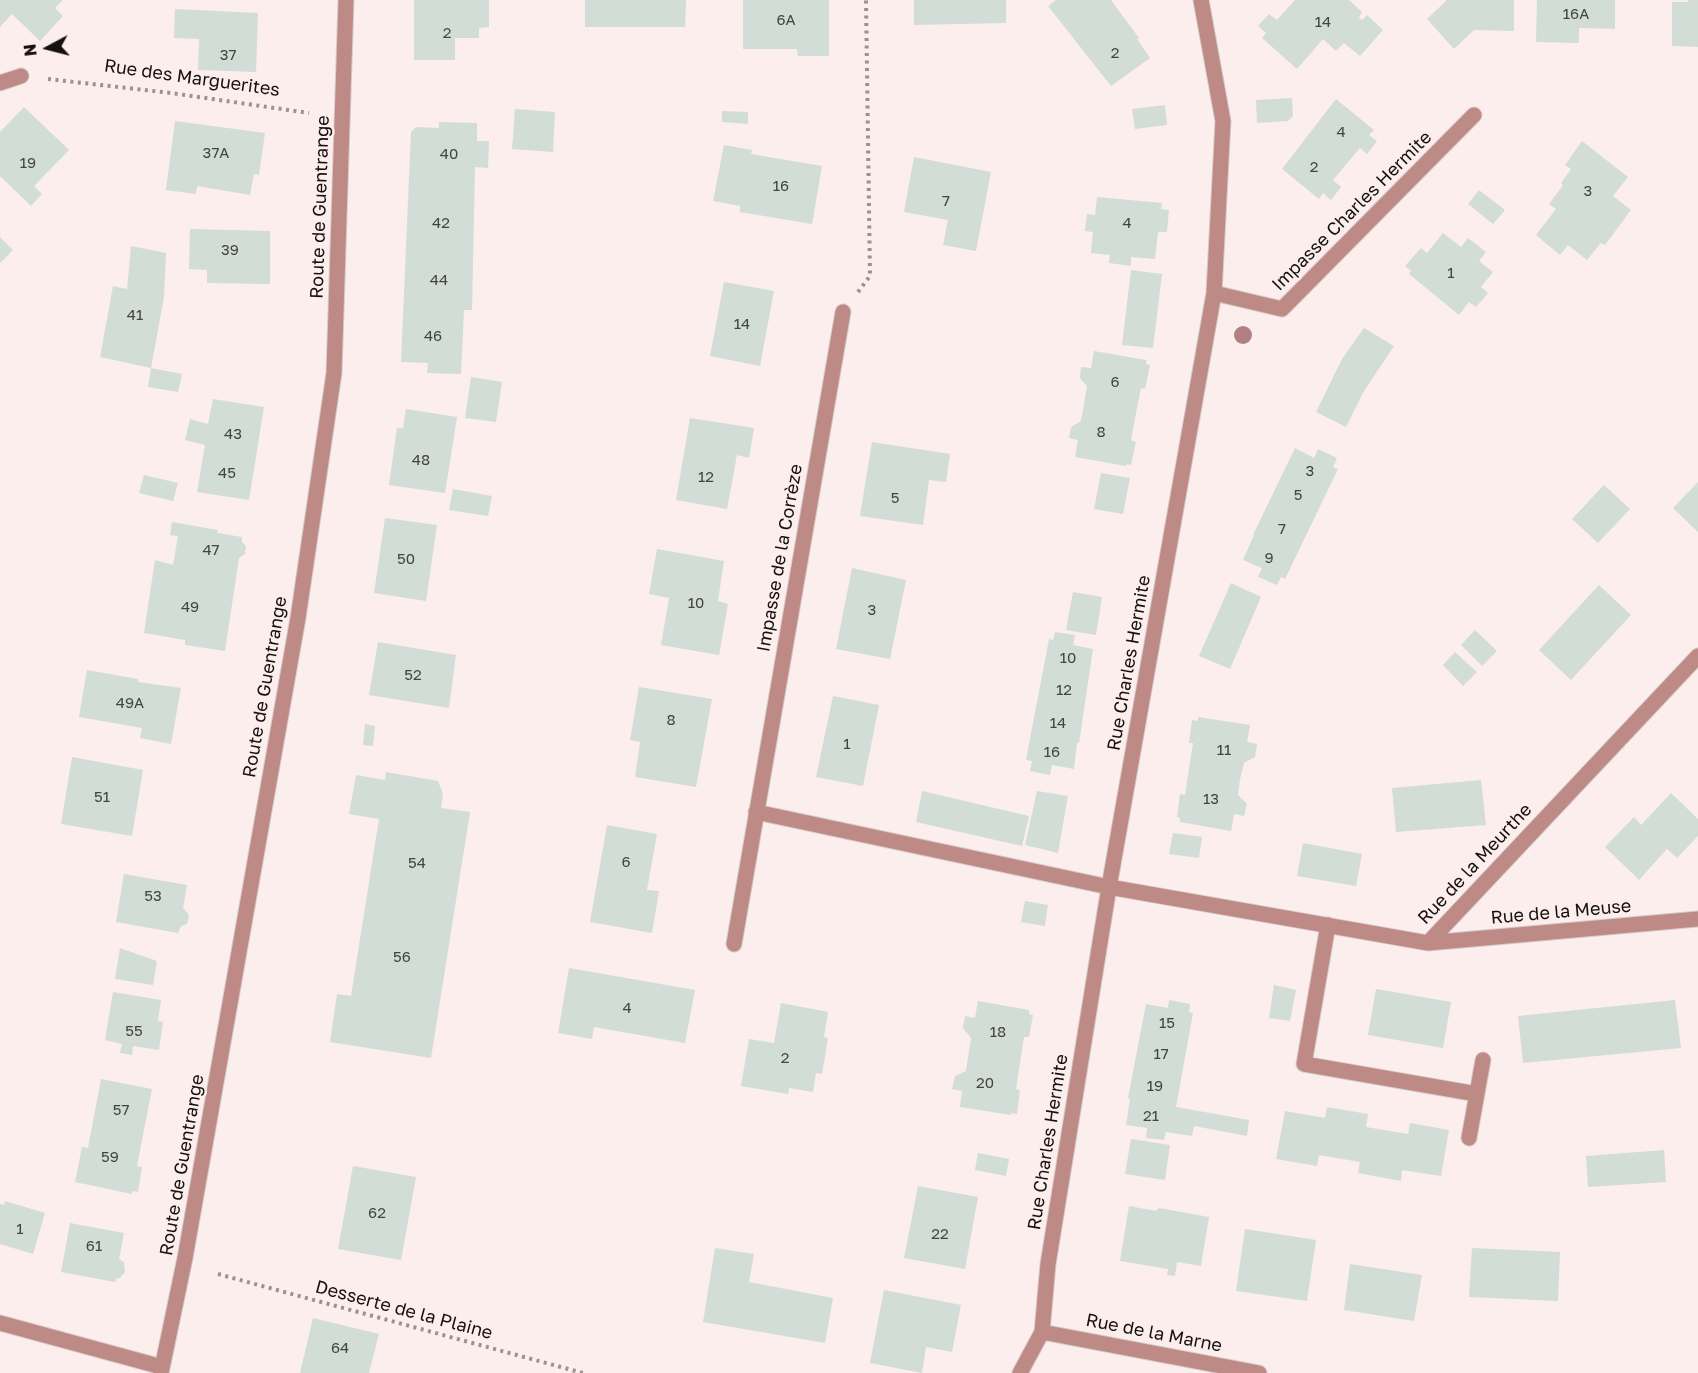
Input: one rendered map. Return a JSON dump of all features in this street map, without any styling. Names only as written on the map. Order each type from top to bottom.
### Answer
[{"type":"street","name":"Route de Guentrange","points":[[162,1370],[185,1258],[298,618],[334,373],[346,0]]},
{"type":"street","name":"Rue Charles Hermite","points":[[1042,1332],[1048,1264],[1109,886],[1214,293],[1222,121],[1201,0]]},
{"type":"street","points":[[0,83],[21,76]]},
{"type":"street","name":"Impasse Charles Hermite","points":[[1214,293],[1282,309],[1474,116]]},
{"type":"street","name":"Impasse de la Corrèze","points":[[734,944],[843,312]]},
{"type":"street","name":"Rue de la Meurthe","points":[[1109,886],[1428,943],[1698,656]]},
{"type":"street","points":[[756,812],[1109,886]]},
{"type":"street","name":"Rue de la Meuse","points":[[1428,943],[1698,919]]},
{"type":"street","points":[[1328,925],[1304,1064],[1477,1094]]},
{"type":"street","points":[[1469,1138],[1483,1060]]},
{"type":"street","points":[[0,1323],[162,1370]]},
{"type":"street","points":[[1020,1373],[1042,1332]]},
{"type":"street","name":"Rue de la Marne","points":[[1042,1332],[1259,1373]]},
{"type":"path","points":[[843,312],[870,276],[866,0]]},
{"type":"path","name":"Rue des Marguerites","points":[[21,76],[171,93],[309,113]]},
{"type":"path","name":"Desserte de la Plaine","points":[[218,1274],[583,1373]]},
{"type":"building","points":[[0,0],[63,0],[55,8],[63,16],[40,41],[12,14],[0,27]]},
{"type":"building","points":[[414,0],[489,0],[489,27],[479,28],[479,38],[455,38],[455,60],[414,60]]},
{"type":"building","points":[[585,0],[686,0],[685,27],[585,27]]},
{"type":"building","points":[[743,0],[829,0],[829,56],[798,56],[797,49],[743,49]]},
{"type":"building","points":[[914,0],[1006,0],[1006,23],[914,25]]},
{"type":"building","points":[[1056,0],[1111,0],[1139,38],[1137,39],[1150,58],[1111,86],[1048,6]]},
{"type":"building","points":[[1295,0],[1349,0],[1362,12],[1359,18],[1362,20],[1367,15],[1383,30],[1360,56],[1344,43],[1336,51],[1323,39],[1297,69],[1262,38],[1266,33],[1258,26],[1269,14],[1277,20]]},
{"type":"building","points":[[1447,0],[1514,0],[1514,31],[1474,30],[1454,49],[1427,19]]},
{"type":"building","points":[[1537,0],[1615,0],[1615,29],[1579,28],[1579,43],[1536,42]]},
{"type":"building","points":[[1688,0],[1698,0],[1698,47],[1672,46],[1672,2],[1688,2]]},
{"type":"building","points":[[175,9],[258,13],[256,72],[198,70],[199,39],[174,38]]},
{"type":"building","points":[[1292,98],[1293,116],[1288,121],[1257,123],[1256,100]]},
{"type":"building","points":[[1336,99],[1374,130],[1369,135],[1377,141],[1367,154],[1360,148],[1333,180],[1341,187],[1331,200],[1323,193],[1319,199],[1282,169]]},
{"type":"building","points":[[1165,105],[1167,125],[1135,129],[1132,109]]},
{"type":"building","points":[[24,107],[69,150],[34,186],[42,194],[31,206],[0,176],[0,132]]},
{"type":"building","points":[[515,109],[555,112],[553,152],[512,149]]},
{"type":"building","points":[[722,111],[748,112],[748,124],[722,122]]},
{"type":"building","points":[[175,121],[265,133],[259,175],[254,174],[250,195],[197,186],[196,194],[166,190]]},
{"type":"building","points":[[439,122],[477,123],[477,141],[489,141],[488,168],[475,167],[472,310],[464,310],[461,374],[427,373],[428,363],[401,362],[411,132],[416,127],[439,128]]},
{"type":"building","points":[[1582,141],[1628,177],[1613,196],[1631,210],[1605,245],[1601,243],[1587,260],[1568,245],[1560,255],[1536,235],[1556,209],[1549,204],[1571,169],[1565,165]]},
{"type":"building","points":[[724,145],[752,150],[751,154],[822,166],[812,224],[740,212],[740,206],[713,201]]},
{"type":"building","points":[[914,157],[991,172],[976,251],[943,245],[948,220],[904,212]]},
{"type":"building","points":[[1479,190],[1505,210],[1493,224],[1468,204]]},
{"type":"building","points":[[1097,197],[1162,203],[1161,209],[1169,210],[1167,232],[1158,232],[1155,259],[1131,257],[1131,266],[1109,263],[1110,255],[1091,253],[1093,232],[1085,231],[1087,214],[1095,215]]},
{"type":"building","points":[[190,229],[270,231],[270,284],[207,283],[207,270],[189,269]]},
{"type":"building","points":[[1443,233],[1461,247],[1468,238],[1486,252],[1479,261],[1493,272],[1481,287],[1488,293],[1476,307],[1469,302],[1459,315],[1409,274],[1411,271],[1405,266],[1421,248],[1427,253]]},
{"type":"building","points":[[0,237],[13,250],[0,263]]},
{"type":"building","points":[[131,246],[166,253],[164,297],[151,368],[100,357],[113,286],[127,289]]},
{"type":"building","points":[[1131,270],[1162,274],[1153,348],[1122,345]]},
{"type":"building","points":[[724,282],[774,291],[760,366],[710,356]]},
{"type":"building","points":[[1364,328],[1394,346],[1364,391],[1346,427],[1316,412],[1342,359]]},
{"type":"building","points":[[1094,351],[1146,360],[1146,364],[1150,365],[1145,389],[1141,388],[1136,413],[1131,440],[1136,442],[1131,465],[1075,457],[1078,440],[1069,438],[1071,427],[1081,421],[1087,386],[1080,378],[1081,367],[1091,368]]},
{"type":"building","points":[[151,368],[182,374],[178,392],[148,387]]},
{"type":"building","points":[[471,377],[502,382],[496,422],[465,418]]},
{"type":"building","points":[[213,399],[264,407],[249,500],[197,492],[205,445],[185,440],[190,419],[208,424]]},
{"type":"building","points":[[406,409],[457,417],[445,493],[389,485],[397,428],[403,428]]},
{"type":"building","points":[[690,418],[754,428],[749,458],[737,455],[727,509],[676,500]]},
{"type":"building","points":[[872,442],[950,454],[946,482],[929,480],[923,525],[860,516]]},
{"type":"building","points":[[1295,448],[1314,458],[1318,449],[1337,458],[1333,467],[1338,469],[1285,579],[1281,577],[1277,585],[1258,577],[1262,568],[1243,560]]},
{"type":"building","points":[[1101,473],[1130,478],[1123,514],[1094,509]]},
{"type":"building","points":[[144,475],[178,483],[173,501],[139,493]]},
{"type":"building","points":[[1698,482],[1698,532],[1673,508]]},
{"type":"building","points":[[1604,485],[1630,509],[1598,543],[1572,519]]},
{"type":"building","points":[[453,489],[492,496],[488,516],[449,510]]},
{"type":"building","points":[[385,518],[437,525],[426,601],[374,593]]},
{"type":"building","points":[[172,522],[218,530],[217,533],[242,537],[242,542],[246,546],[245,554],[239,558],[225,651],[185,645],[185,640],[144,633],[155,560],[173,565],[178,536],[170,535]]},
{"type":"building","points":[[657,549],[724,561],[718,601],[728,604],[719,655],[661,645],[669,598],[649,594]]},
{"type":"building","points":[[852,568],[906,580],[890,659],[836,649]]},
{"type":"building","points":[[1231,583],[1261,597],[1230,669],[1199,656]]},
{"type":"building","points":[[1599,585],[1631,615],[1571,680],[1539,650]]},
{"type":"building","points":[[1073,592],[1102,597],[1096,635],[1066,630]]},
{"type":"building","points":[[1475,630],[1497,651],[1482,666],[1461,645]]},
{"type":"building","points":[[1055,632],[1075,635],[1073,645],[1093,649],[1074,769],[1052,765],[1050,775],[1030,771],[1032,761],[1026,760],[1049,639],[1053,640]]},
{"type":"building","points":[[378,642],[456,655],[449,708],[369,695]]},
{"type":"building","points":[[1455,652],[1477,672],[1463,686],[1443,665]]},
{"type":"building","points":[[87,670],[138,679],[138,682],[181,688],[171,744],[140,738],[142,728],[79,717]]},
{"type":"building","points":[[639,687],[712,699],[696,787],[635,777],[640,742],[630,740]]},
{"type":"building","points":[[833,696],[879,705],[863,786],[816,777]]},
{"type":"building","points":[[1198,717],[1250,725],[1247,742],[1257,744],[1255,757],[1244,763],[1240,779],[1238,795],[1247,804],[1244,816],[1234,814],[1231,831],[1180,822],[1180,818],[1177,817],[1180,794],[1185,795],[1193,743],[1189,743],[1192,720],[1198,721]]},
{"type":"building","points":[[365,724],[375,726],[373,746],[363,745]]},
{"type":"building","points":[[72,757],[143,770],[132,836],[61,824]]},
{"type":"building","points":[[386,772],[438,781],[443,794],[441,808],[470,812],[431,1058],[330,1042],[337,994],[351,996],[379,819],[349,814],[356,775],[385,780]]},
{"type":"building","points":[[1481,780],[1486,825],[1396,832],[1392,788]]},
{"type":"building","points":[[922,791],[1029,816],[1022,846],[916,822]]},
{"type":"building","points":[[1037,791],[1068,796],[1058,853],[1025,845]]},
{"type":"building","points":[[1671,793],[1698,819],[1698,836],[1677,858],[1667,849],[1639,880],[1605,847],[1634,817],[1641,825]]},
{"type":"building","points":[[607,825],[657,834],[647,890],[659,891],[652,933],[590,922]]},
{"type":"building","points":[[1173,833],[1202,837],[1199,858],[1169,854]]},
{"type":"building","points":[[1303,843],[1362,854],[1356,886],[1297,876]]},
{"type":"building","points":[[124,874],[187,885],[183,908],[189,915],[187,924],[181,926],[178,933],[116,922]]},
{"type":"building","points":[[1025,901],[1048,905],[1045,926],[1021,922]]},
{"type":"building","points":[[120,948],[157,961],[153,985],[115,979]]},
{"type":"building","points":[[569,968],[695,990],[685,1043],[594,1027],[592,1039],[558,1033]]},
{"type":"building","points":[[1274,985],[1296,990],[1290,1021],[1269,1018]]},
{"type":"building","points":[[1376,989],[1451,1002],[1443,1048],[1368,1035]]},
{"type":"building","points":[[113,992],[161,1000],[158,1021],[163,1022],[159,1050],[133,1046],[132,1055],[120,1053],[122,1044],[105,1040]]},
{"type":"building","points":[[1169,1000],[1190,1004],[1189,1012],[1193,1013],[1176,1107],[1249,1120],[1247,1136],[1194,1126],[1192,1136],[1166,1132],[1164,1140],[1146,1138],[1147,1128],[1126,1125],[1130,1099],[1128,1098],[1146,1004],[1168,1008]]},
{"type":"building","points":[[1675,1000],[1681,1048],[1523,1063],[1518,1016]]},
{"type":"building","points":[[978,1001],[1029,1010],[1029,1014],[1033,1015],[1029,1037],[1024,1037],[1016,1089],[1020,1090],[1017,1114],[960,1107],[962,1091],[952,1089],[955,1076],[966,1071],[971,1038],[963,1028],[965,1016],[975,1018]]},
{"type":"building","points":[[781,1003],[828,1012],[824,1037],[828,1038],[822,1074],[816,1073],[813,1092],[789,1088],[788,1094],[741,1086],[749,1039],[774,1043]]},
{"type":"building","points":[[101,1079],[152,1089],[137,1166],[142,1167],[138,1192],[132,1191],[132,1194],[75,1182],[82,1147],[88,1148]]},
{"type":"building","points":[[1327,1107],[1368,1114],[1366,1127],[1408,1134],[1410,1123],[1449,1130],[1441,1176],[1402,1170],[1401,1181],[1358,1173],[1360,1162],[1319,1155],[1317,1166],[1276,1159],[1285,1111],[1325,1118]]},
{"type":"building","points":[[1131,1139],[1170,1145],[1165,1180],[1125,1174]]},
{"type":"building","points":[[1664,1150],[1666,1182],[1588,1187],[1586,1156]]},
{"type":"building","points":[[978,1153],[1009,1159],[1006,1176],[975,1170]]},
{"type":"building","points":[[353,1166],[416,1177],[401,1260],[338,1249]]},
{"type":"building","points":[[918,1186],[978,1197],[965,1269],[904,1258]]},
{"type":"building","points":[[5,1201],[45,1213],[33,1254],[0,1244],[0,1204],[4,1205]]},
{"type":"building","points":[[1129,1206],[1156,1211],[1159,1208],[1209,1217],[1201,1266],[1177,1262],[1175,1276],[1167,1275],[1168,1269],[1120,1261]]},
{"type":"building","points":[[70,1223],[124,1233],[119,1259],[124,1262],[125,1272],[120,1278],[115,1282],[61,1272]]},
{"type":"building","points":[[1245,1229],[1316,1240],[1307,1301],[1236,1291]]},
{"type":"building","points":[[715,1248],[754,1254],[749,1282],[833,1298],[825,1343],[703,1322]]},
{"type":"building","points":[[1472,1248],[1560,1252],[1558,1301],[1469,1297]]},
{"type":"building","points":[[1350,1264],[1422,1275],[1414,1321],[1344,1310]]},
{"type":"building","points":[[884,1290],[961,1305],[952,1352],[926,1347],[922,1373],[870,1363]]},
{"type":"building","points":[[313,1318],[379,1334],[369,1373],[300,1373]]}]
